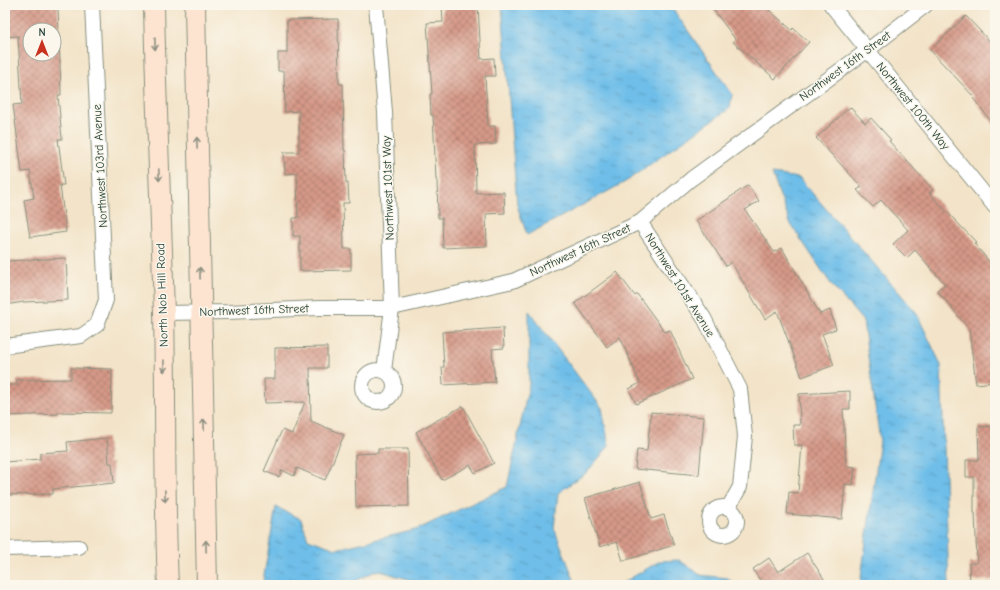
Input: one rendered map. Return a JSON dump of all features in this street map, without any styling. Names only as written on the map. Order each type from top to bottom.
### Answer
[{"type":"main road","name":"North Nob Hill Road","points":[[154,5],[164,313],[166,537],[168,585]]},
{"type":"main road","points":[[194,5],[207,585]]},
{"type":"street","name":"Northwest 103rd Avenue","points":[[5,346],[81,336],[97,326],[106,300],[92,5]]},
{"type":"street","name":"Northwest 101st Way","points":[[376,5],[385,112],[392,308],[384,371]]},
{"type":"street","name":"Northwest 100th Way","points":[[831,5],[995,207]]},
{"type":"street","name":"Northwest 16th Street","points":[[164,313],[319,308],[392,308],[513,281],[640,222],[691,179],[868,50],[926,5]]},
{"type":"street","name":"Northwest 101st Avenue","points":[[640,222],[704,318],[740,389],[745,436],[740,487],[728,508]]},
{"type":"street","points":[[5,548],[79,547]]},
{"type":"water","points":[[502,5],[670,5],[732,94],[730,108],[625,182],[527,235],[517,205]]},
{"type":"water","points":[[772,174],[799,178],[916,312],[941,365],[949,585],[860,585],[880,441],[863,321],[831,284],[790,223]]},
{"type":"water","points":[[529,311],[602,408],[609,446],[587,472],[558,493],[554,528],[576,585],[428,585],[377,570],[348,585],[267,585],[263,581],[276,507],[301,519],[308,539],[336,549],[416,530],[507,487],[529,385]]},
{"type":"water","points":[[679,560],[700,575],[727,578],[736,585],[619,585],[660,561]]},
{"type":"building","points":[[5,5],[58,5],[59,22],[22,22],[22,62],[60,62],[61,95],[58,95],[62,139],[58,139],[64,185],[60,185],[66,232],[30,237],[24,200],[34,198],[30,171],[22,172],[13,105],[22,104],[18,36],[5,37]]},
{"type":"building","points":[[442,5],[478,5],[481,59],[494,58],[495,76],[485,76],[488,126],[495,126],[496,144],[475,145],[476,193],[504,192],[505,213],[486,214],[487,246],[443,248],[442,218],[438,218],[427,23],[443,22]]},
{"type":"building","points":[[710,5],[763,5],[792,30],[793,28],[809,42],[775,79],[733,42],[735,39]]},
{"type":"building","points":[[966,16],[995,47],[995,126],[973,98],[974,97],[930,50]]},
{"type":"building","points":[[338,19],[339,84],[343,84],[344,150],[349,203],[343,203],[344,249],[351,249],[351,270],[300,271],[300,236],[293,236],[293,218],[298,218],[297,173],[285,174],[284,152],[299,152],[299,111],[285,112],[284,71],[278,71],[278,53],[287,53],[287,20]]},
{"type":"building","points":[[850,107],[865,123],[871,118],[891,140],[889,141],[933,190],[929,193],[976,242],[974,243],[995,269],[995,382],[976,384],[969,329],[937,290],[945,284],[915,250],[907,258],[893,244],[908,230],[881,200],[873,207],[857,190],[862,187],[816,138]]},
{"type":"building","points":[[748,185],[759,201],[745,210],[774,252],[782,248],[820,314],[830,310],[836,329],[822,334],[834,365],[802,377],[777,311],[765,319],[731,262],[726,266],[696,221]]},
{"type":"building","points":[[66,258],[68,300],[24,302],[5,305],[5,261]]},
{"type":"building","points":[[617,272],[635,296],[637,294],[665,332],[670,330],[692,379],[636,404],[629,389],[640,383],[620,337],[607,347],[575,303]]},
{"type":"building","points":[[503,328],[504,348],[492,349],[495,382],[443,385],[442,367],[444,367],[442,332]]},
{"type":"building","points":[[327,347],[327,368],[310,368],[311,421],[344,435],[325,480],[297,468],[294,476],[282,470],[279,477],[264,471],[282,430],[292,434],[305,402],[265,403],[264,379],[275,379],[275,348]]},
{"type":"building","points":[[71,368],[112,369],[111,413],[58,412],[58,414],[5,416],[5,385],[17,385],[17,380],[71,379]]},
{"type":"building","points":[[850,391],[850,409],[843,409],[846,466],[855,467],[853,485],[845,484],[842,519],[787,514],[789,492],[798,493],[802,445],[794,445],[793,425],[800,425],[799,394]]},
{"type":"building","points":[[463,406],[494,463],[475,473],[470,465],[442,480],[416,432]]},
{"type":"building","points":[[651,412],[704,417],[699,475],[635,469],[637,450],[647,451]]},
{"type":"building","points":[[995,426],[995,580],[970,581],[969,563],[977,563],[974,513],[974,477],[966,477],[966,460],[979,460],[978,427]]},
{"type":"building","points":[[107,438],[109,463],[112,463],[114,483],[53,489],[53,494],[5,495],[5,462],[40,459],[40,453],[68,451],[67,442]]},
{"type":"building","points":[[378,449],[408,449],[409,506],[356,507],[355,454],[378,453]]},
{"type":"building","points":[[640,482],[651,519],[664,515],[674,545],[623,561],[617,542],[600,547],[585,498]]},
{"type":"building","points":[[807,553],[828,585],[757,585],[761,582],[753,569],[769,558],[778,572]]}]
